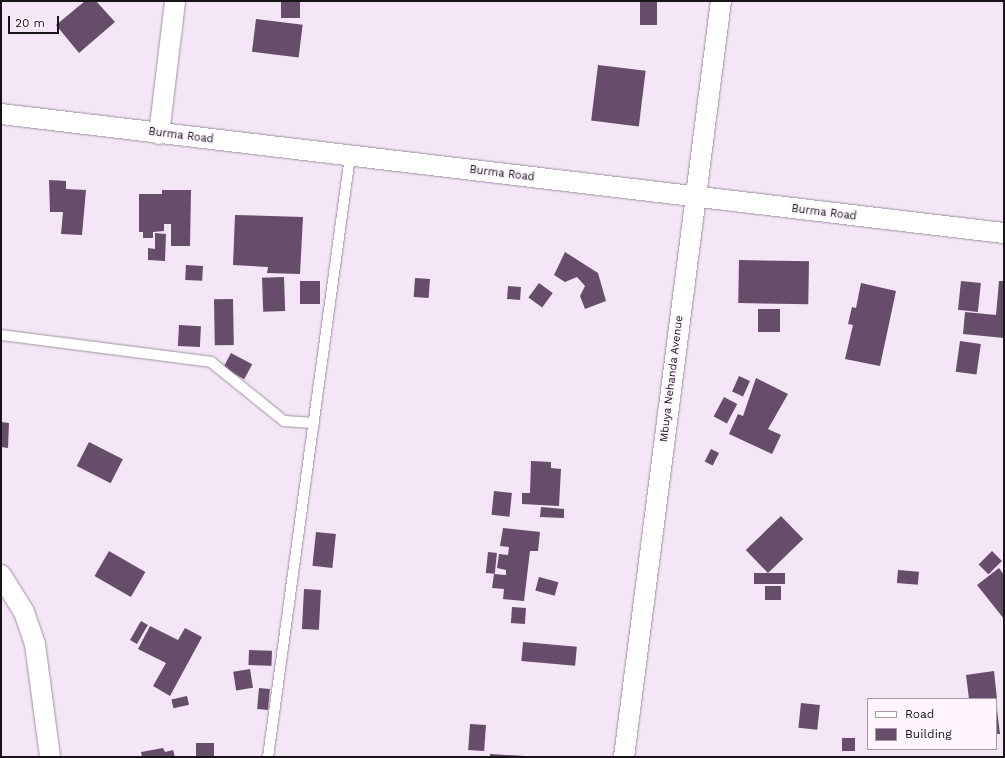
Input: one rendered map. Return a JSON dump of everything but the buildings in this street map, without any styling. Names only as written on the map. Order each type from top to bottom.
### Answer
[{"type":"street","points":[[159,134],[175,1]]},
{"type":"street","name":"Mbuya Nehanda Avenue","points":[[624,757],[721,1]]},
{"type":"street","name":"Burma Road","points":[[1,114],[695,198],[1004,233]]},
{"type":"street","points":[[1,575],[24,612],[35,644],[50,757]]},
{"type":"lane","points":[[268,757],[350,156]]},
{"type":"lane","points":[[1,335],[211,362],[284,421],[314,423]]}]
